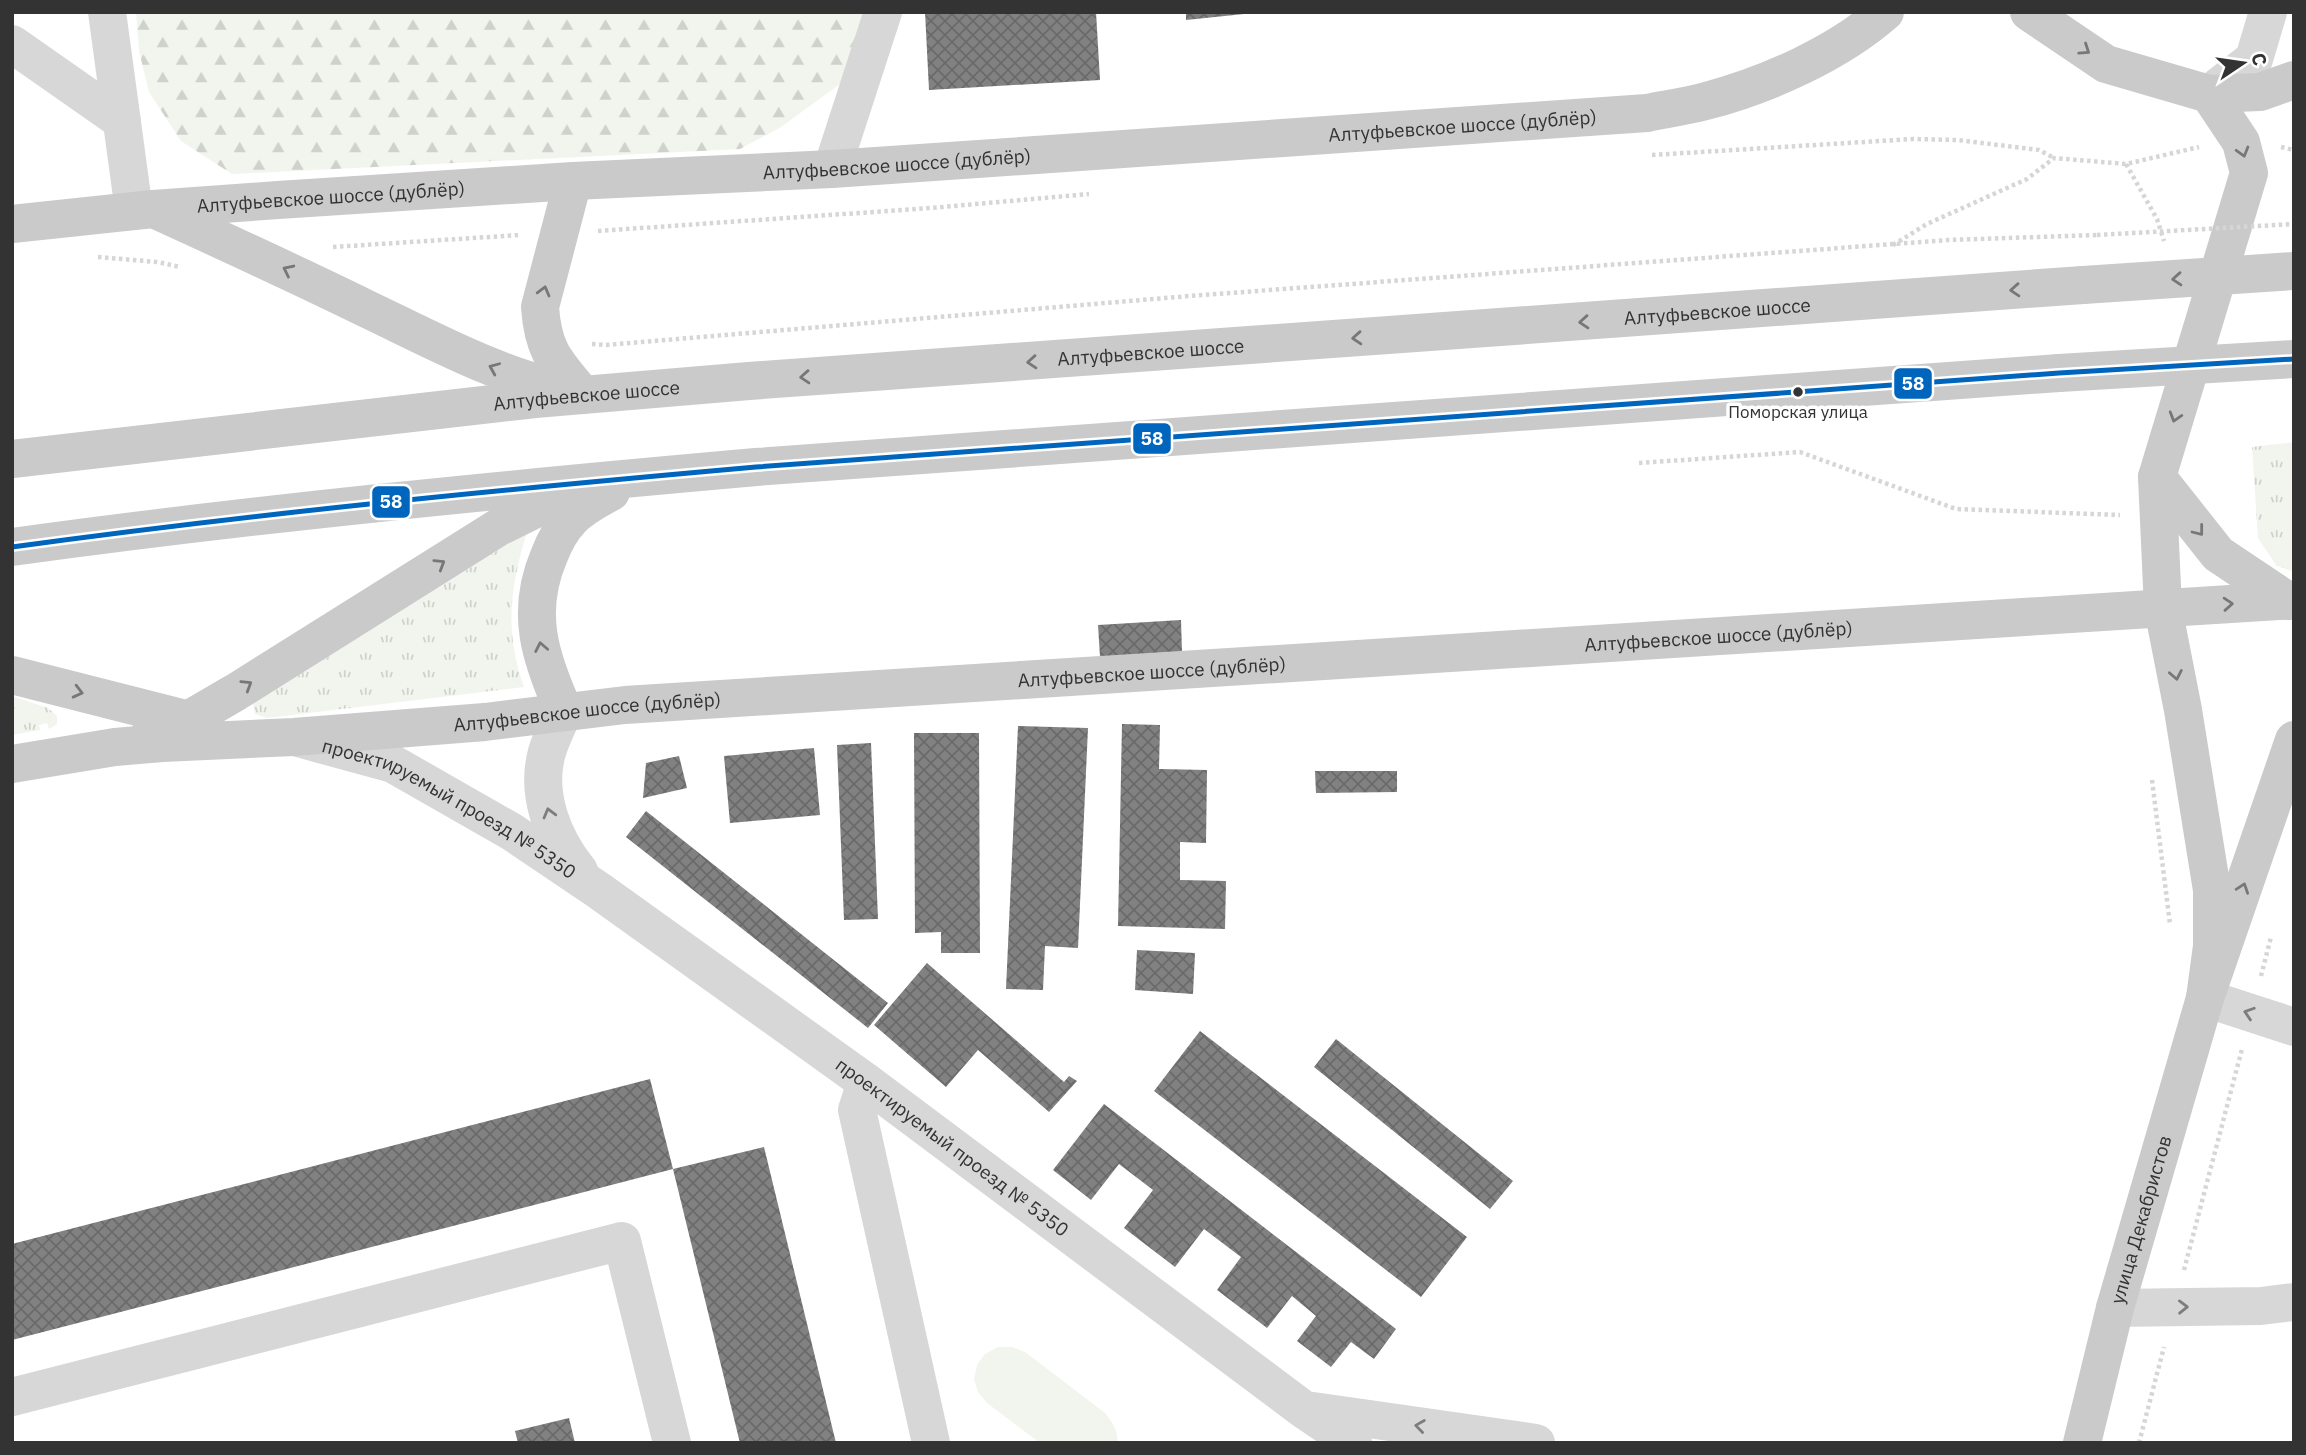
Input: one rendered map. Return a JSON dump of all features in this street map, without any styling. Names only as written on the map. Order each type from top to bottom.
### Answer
[{"type":"main road","name":"Алтуфьевское шоссе (дублёр)","points":[[12,224],[144,210],[573,181],[832,169],[1647,113],[1706,101],[1763,82],[1825,53],[1865,30],[1885,12]]},
{"type":"main road","points":[[2029,12],[2106,64],[2208,94],[2260,92],[2294,80]]},
{"type":"main road","name":"улица Декабристов","points":[[2205,999],[2212,946],[2212,890],[2183,710],[2163,608],[2157,477],[2249,173],[2241,142],[2208,94]]},
{"type":"main road","points":[[573,181],[540,307],[546,342],[553,360],[583,395]]},
{"type":"main road","points":[[144,210],[281,267],[514,377],[583,395]]},
{"type":"main road","name":"Алтуфьевское шоссе","points":[[12,459],[349,419],[749,381],[2294,271]]},
{"type":"main road","points":[[12,547],[359,505],[651,476],[2059,373],[2294,359]]},
{"type":"main road","points":[[564,711],[543,660],[536,619],[537,592],[545,565],[555,541],[571,519],[588,505],[612,492],[651,476]]},
{"type":"main road","points":[[2157,477],[2218,554],[2291,600]]},
{"type":"main road","points":[[115,747],[188,720],[499,527],[556,499],[606,480]]},
{"type":"main road","name":"Алтуфьевское шоссе (дублёр)","points":[[12,764],[115,747],[485,722],[625,705],[2291,600]]},
{"type":"main road","points":[[12,675],[188,720],[294,737]]},
{"type":"main road","name":"улица Декабристов","points":[[2082,1443],[2115,1308],[2205,999],[2294,740]]},
{"type":"street","points":[[107,12],[122,121],[144,210]]},
{"type":"street","points":[[832,169],[883,12]]},
{"type":"street","points":[[2208,94],[2254,60],[2268,12]]},
{"type":"street","points":[[12,44],[122,121]]},
{"type":"street","name":"проектируемый проезд № 5350","points":[[564,711],[547,753],[544,791],[548,811],[562,849],[598,890]]},
{"type":"street","name":"проектируемый проезд № 5350","points":[[294,737],[393,764],[512,832],[598,890],[866,1082],[1303,1409],[1353,1443]]},
{"type":"street","points":[[2205,999],[2294,1027]]},
{"type":"street","points":[[866,1082],[857,1110],[931,1443]]},
{"type":"street","points":[[12,1397],[622,1241],[672,1443]]},
{"type":"street","points":[[2115,1308],[2261,1306],[2294,1302]]},
{"type":"street","name":"проектируемый проезд № 5350","points":[[1303,1409],[1536,1443]]},
{"type":"path","points":[[1640,155],[1913,139],[1958,140],[2039,150],[2054,159],[2126,164],[2209,144]]},
{"type":"path","points":[[1892,245],[1927,224],[2027,179],[2054,159]]},
{"type":"path","points":[[2126,164],[2157,219],[2164,243]]},
{"type":"path","points":[[589,231],[931,208],[1095,193]]},
{"type":"path","points":[[584,340],[591,344],[606,345],[1175,298],[1948,240],[2294,224]]},
{"type":"path","points":[[323,248],[524,234]]},
{"type":"path","points":[[93,256],[157,262],[184,268]]},
{"type":"path","points":[[1639,463],[1800,452],[1956,509],[2121,515]]},
{"type":"path","points":[[2139,1443],[2274,924]]},
{"type":"green space","points":[[136,12],[899,12],[851,76],[781,127],[740,149],[232,174],[181,141],[149,92],[139,51]]},
{"type":"green space","points":[[2294,442],[2294,572],[2276,565],[2258,538],[2252,447]]},
{"type":"green space","points":[[527,532],[513,591],[512,609],[514,647],[524,687],[267,718],[255,714],[253,704]]},
{"type":"green space","points":[[12,696],[48,708],[57,716],[57,724],[49,729],[47,723],[39,725],[40,730],[12,735]]},
{"type":"green space","points":[[998,1347],[1012,1347],[1025,1352],[1105,1413],[1116,1431],[1117,1443],[1040,1443],[987,1403],[978,1392],[974,1379],[977,1365],[985,1354]]},
{"type":"building","points":[[925,12],[1096,12],[1100,80],[929,90]]},
{"type":"building","points":[[1186,12],[1244,12],[1244,14],[1186,20]]},
{"type":"building","points":[[1181,620],[1182,652],[1100,657],[1098,625]]},
{"type":"building","points":[[1122,724],[1160,725],[1159,769],[1207,770],[1206,843],[1180,842],[1180,880],[1226,881],[1225,929],[1118,926]]},
{"type":"building","points":[[1018,726],[1088,728],[1078,948],[1045,946],[1043,990],[1006,989]]},
{"type":"building","points":[[914,733],[979,733],[980,953],[941,953],[941,932],[915,933]]},
{"type":"building","points":[[871,743],[878,919],[844,920],[837,745]]},
{"type":"building","points":[[814,748],[820,815],[730,823],[724,756]]},
{"type":"building","points":[[679,756],[687,788],[643,798],[646,763]]},
{"type":"building","points":[[1315,771],[1397,771],[1397,792],[1316,793]]},
{"type":"building","points":[[646,811],[888,1003],[868,1028],[626,837]]},
{"type":"building","points":[[1137,950],[1195,953],[1193,994],[1135,990]]},
{"type":"building","points":[[927,963],[1064,1082],[1069,1076],[1077,1081],[1049,1112],[978,1050],[946,1087],[874,1025]]},
{"type":"building","points":[[1200,1031],[1467,1237],[1421,1297],[1154,1091]]},
{"type":"building","points":[[1336,1039],[1513,1181],[1490,1209],[1314,1067]]},
{"type":"building","points":[[650,1079],[673,1169],[12,1340],[12,1244]]},
{"type":"building","points":[[1104,1104],[1396,1329],[1374,1359],[1351,1342],[1331,1367],[1297,1341],[1316,1316],[1292,1296],[1267,1328],[1217,1290],[1241,1257],[1204,1229],[1175,1267],[1124,1228],[1153,1190],[1119,1164],[1091,1200],[1053,1170]]},
{"type":"building","points":[[764,1147],[836,1443],[740,1443],[673,1169]]},
{"type":"building","points":[[569,1418],[575,1443],[518,1443],[515,1431]]},
{"type":"transit line","name":"58","points":[[12,547],[384,502],[756,467],[2059,373],[2294,359]]},
{"type":"place","name":"Поморская улица","points":[[1798,392]]}]
